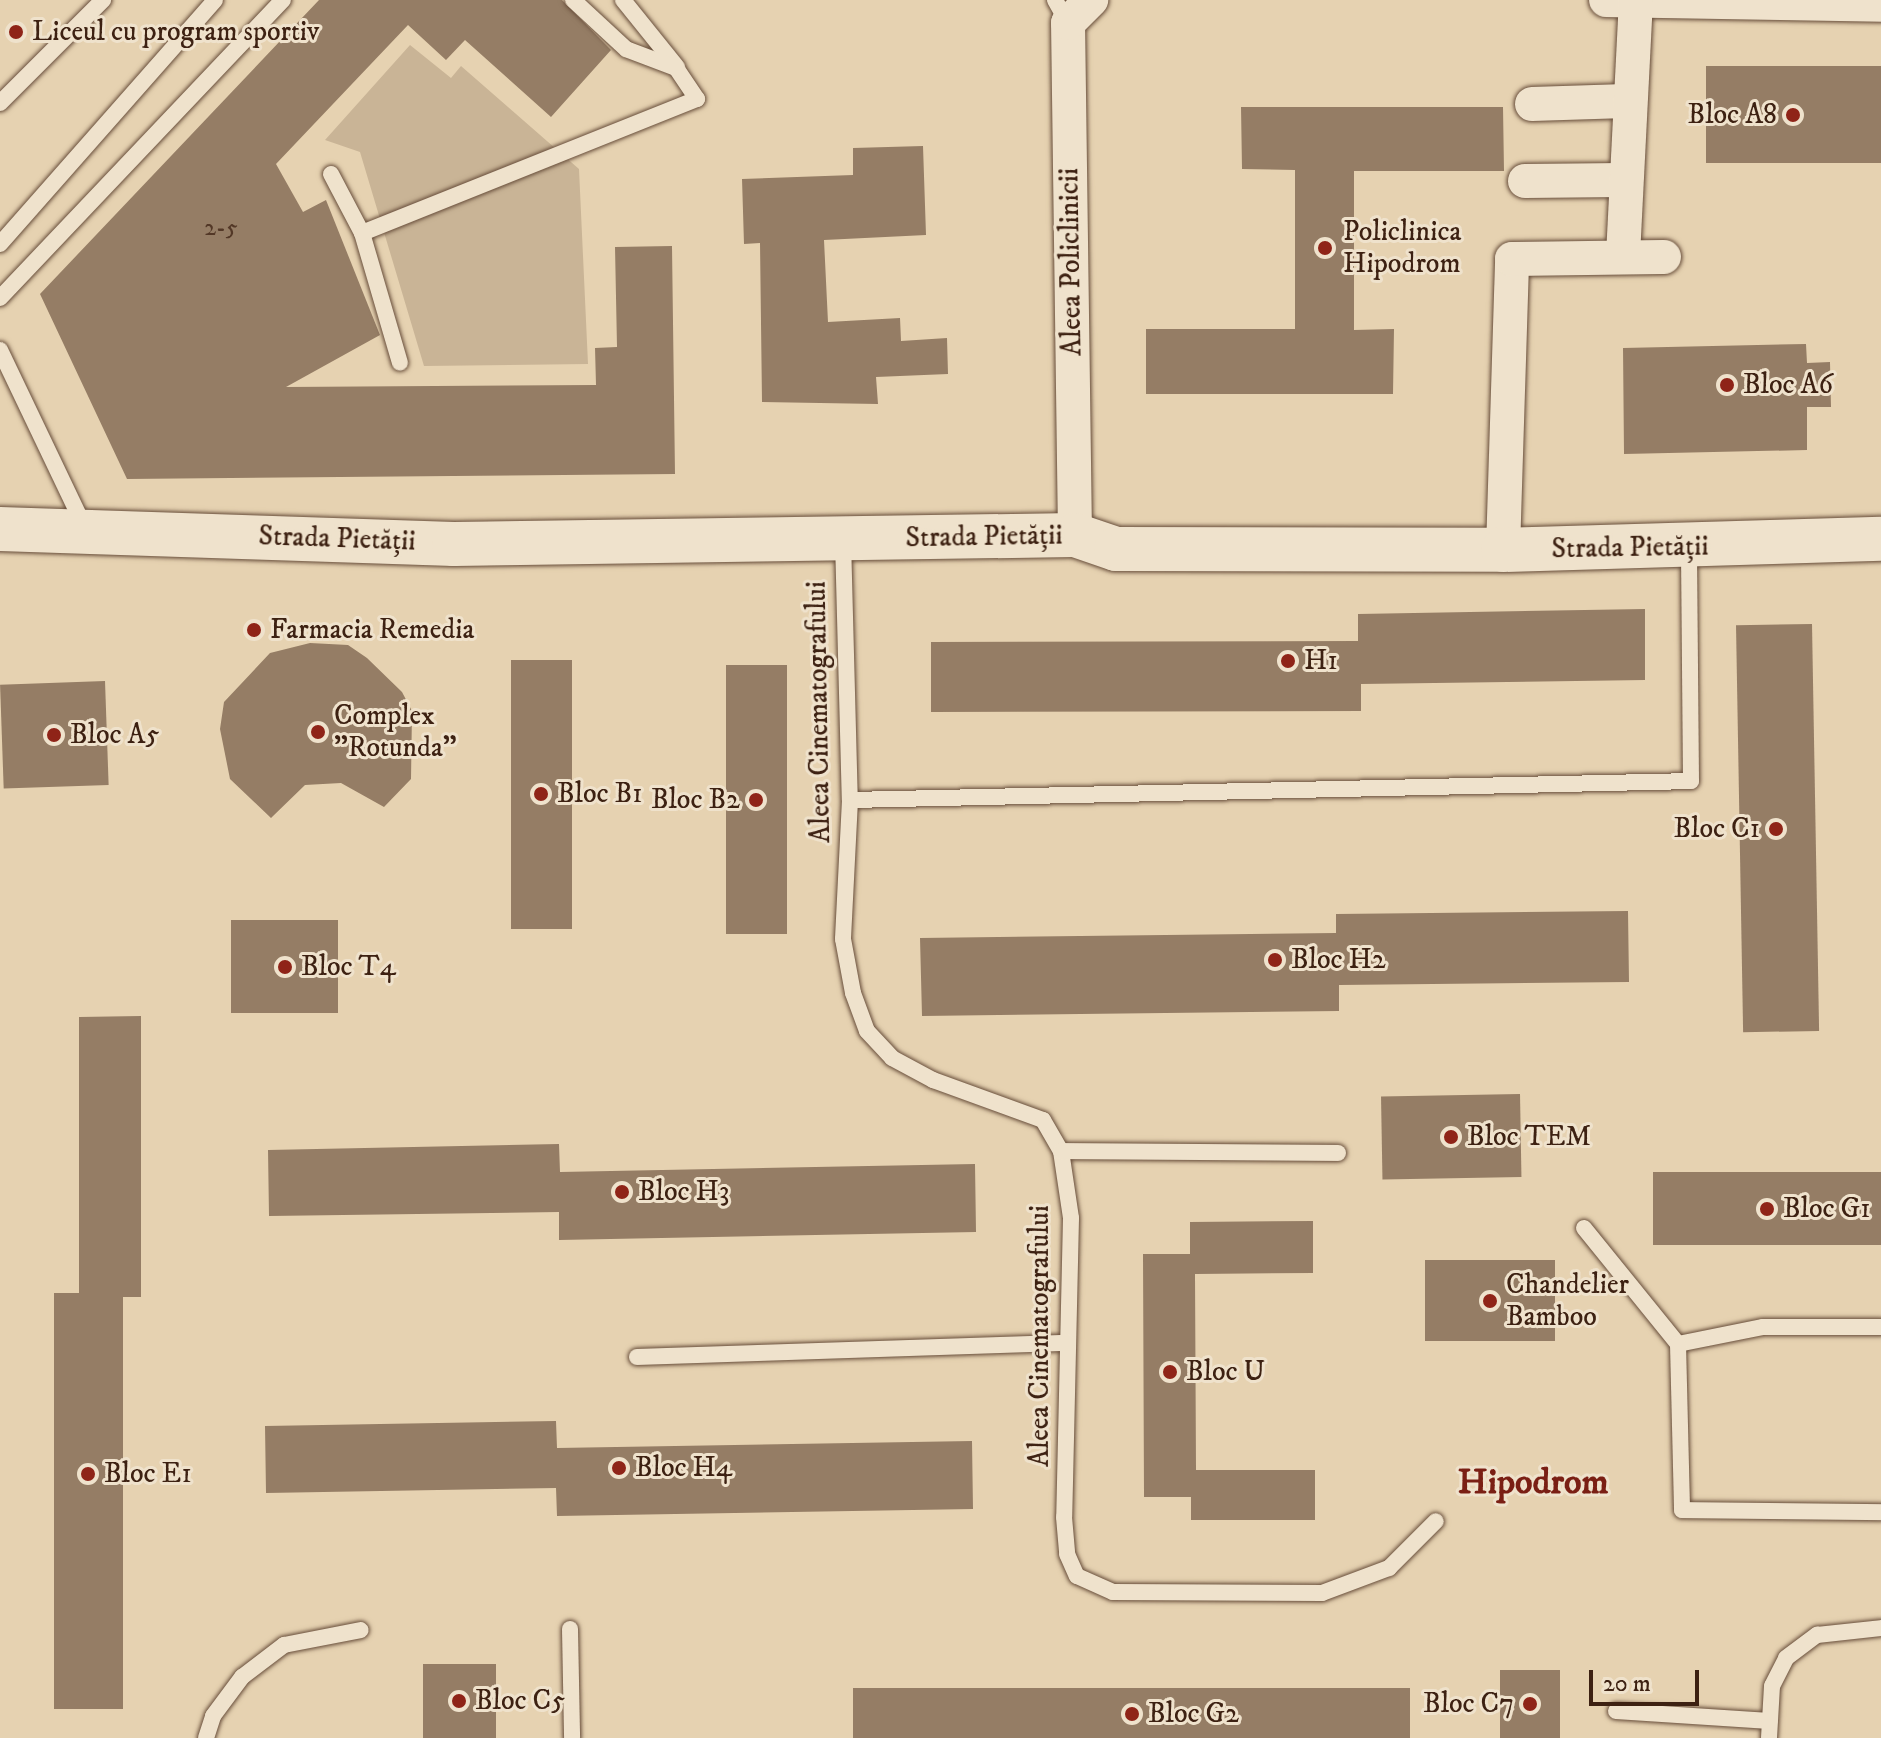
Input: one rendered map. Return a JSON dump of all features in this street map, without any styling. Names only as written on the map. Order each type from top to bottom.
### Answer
[{"type":"street","points":[[1606,0],[1881,5]]},
{"type":"street","points":[[1623,256],[1626,101],[1636,0]]},
{"type":"street","name":"Aleea Policlinicii","points":[[1071,8],[1075,535]]},
{"type":"street","points":[[1532,104],[1626,101]]},
{"type":"street","points":[[1525,181],[1623,180]]},
{"type":"street","points":[[1503,550],[1512,259],[1664,257]]},
{"type":"street","name":"Strada Pietății","points":[[0,529],[86,529],[454,544],[1075,535],[1116,549],[1503,550],[1689,547],[1881,539]]},
{"type":"lane","points":[[0,103],[103,0]]},
{"type":"lane","points":[[0,244],[215,0]]},
{"type":"lane","points":[[0,298],[283,0]]},
{"type":"lane","points":[[573,0],[626,49],[665,62],[686,78]]},
{"type":"lane","points":[[362,233],[697,99],[686,78],[623,0]]},
{"type":"lane","points":[[331,174],[362,233],[400,363]]},
{"type":"lane","points":[[0,350],[86,529]]},
{"type":"lane","name":"Aleea Cinematografului","points":[[843,538],[850,800],[843,939],[867,1031],[892,1058],[933,1080],[1043,1120],[1061,1151],[1071,1218],[1064,1517],[1067,1554],[1077,1576],[1113,1592],[1322,1593],[1389,1568],[1436,1521]]},
{"type":"lane","points":[[850,800],[1691,781],[1689,547]]},
{"type":"lane","points":[[1061,1151],[1338,1153]]},
{"type":"lane","points":[[1584,1228],[1678,1344],[1682,1510],[1881,1512]]},
{"type":"lane","points":[[1678,1344],[1763,1327],[1881,1327]]},
{"type":"lane","points":[[637,1357],[1068,1343]]},
{"type":"lane","points":[[1616,1711],[1770,1729],[1772,1686],[1786,1658],[1817,1635],[1881,1628]]},
{"type":"lane","points":[[570,1629],[572,1738]]},
{"type":"lane","points":[[206,1738],[213,1716],[242,1677],[284,1645],[361,1630]]},
{"type":"shaded area","points":[[410,45],[451,78],[461,66],[579,169],[588,364],[424,366],[360,152],[325,140]]},
{"type":"building","points":[[319,0],[562,0],[611,50],[551,117],[465,40],[446,60],[408,25],[276,164],[303,212],[326,200],[380,335],[286,387],[596,385],[595,348],[617,347],[615,247],[672,246],[675,474],[127,479],[40,294]]},
{"type":"building","name":"Bloc A8","points":[[1706,66],[1881,66],[1881,163],[1706,163]]},
{"type":"building","name":"Policlinica Hipodrom","points":[[1241,107],[1503,107],[1504,171],[1354,171],[1354,330],[1394,329],[1393,394],[1146,394],[1146,329],[1295,329],[1295,170],[1242,169]]},
{"type":"building","points":[[923,146],[926,235],[824,240],[828,322],[900,318],[901,341],[947,338],[948,374],[876,377],[878,404],[762,402],[760,243],[744,244],[742,179],[853,175],[853,148]]},
{"type":"building","name":"Bloc A6","points":[[1806,344],[1807,363],[1830,362],[1831,407],[1807,407],[1807,450],[1624,454],[1623,348]]},
{"type":"building","name":"H1","points":[[1645,609],[1645,680],[1361,684],[1361,711],[931,712],[931,642],[1358,641],[1358,614]]},
{"type":"building","name":"Bloc C1","points":[[1812,624],[1819,1031],[1743,1032],[1736,625]]},
{"type":"building","name":"Complex \"Rotunda\"","points":[[310,643],[348,645],[367,658],[402,692],[412,711],[411,779],[384,807],[341,783],[305,785],[271,818],[230,779],[220,729],[224,702],[270,653]]},
{"type":"building","name":"Bloc B1","points":[[511,660],[572,660],[572,929],[511,929]]},
{"type":"building","name":"Bloc B2","points":[[726,665],[787,665],[787,934],[726,934]]},
{"type":"building","name":"Bloc A5","points":[[105,681],[109,785],[4,789],[0,685]]},
{"type":"building","name":"Bloc H2","points":[[1628,911],[1629,982],[1339,985],[1339,1011],[922,1016],[920,938],[1336,933],[1336,914]]},
{"type":"building","name":"Bloc T4","points":[[231,920],[338,920],[338,1013],[231,1013]]},
{"type":"building","name":"Bloc E1","points":[[141,1016],[141,1297],[123,1297],[123,1709],[54,1709],[54,1293],[79,1293],[79,1017]]},
{"type":"building","name":"Bloc TEM","points":[[1520,1094],[1521,1177],[1382,1179],[1381,1096]]},
{"type":"building","name":"Bloc H3","points":[[559,1144],[560,1172],[975,1164],[976,1232],[559,1240],[559,1212],[269,1216],[268,1150]]},
{"type":"building","name":"Bloc G1","points":[[1653,1172],[1881,1172],[1881,1245],[1653,1245]]},
{"type":"building","name":"Bloc U","points":[[1313,1221],[1313,1273],[1195,1274],[1196,1470],[1315,1470],[1315,1520],[1191,1520],[1191,1497],[1144,1497],[1143,1254],[1190,1254],[1190,1222]]},
{"type":"building","name":"Chandelier Bamboo","points":[[1425,1260],[1555,1260],[1555,1341],[1425,1341]]},
{"type":"building","name":"Bloc H4","points":[[556,1421],[557,1448],[972,1441],[973,1509],[557,1516],[556,1488],[266,1493],[265,1426]]},
{"type":"building","name":"Bloc C5","points":[[423,1664],[496,1664],[496,1738],[423,1738]]},
{"type":"building","name":"Bloc C7","points":[[1500,1670],[1560,1670],[1560,1738],[1500,1738]]},
{"type":"building","name":"Bloc G2","points":[[853,1688],[1410,1688],[1410,1738],[853,1738]]},
{"type":"place","name":"Liceul cu program sportiv","points":[[16,32]]},
{"type":"place","name":"Bloc A8","points":[[1793,115]]},
{"type":"place","name":"Policlinica Hipodrom","points":[[1325,248]]},
{"type":"place","name":"Bloc A6","points":[[1727,385]]},
{"type":"place","name":"Farmacia Remedia","points":[[254,630]]},
{"type":"place","name":"H1","points":[[1288,661]]},
{"type":"place","name":"Complex \"Rotunda\"","points":[[318,732]]},
{"type":"place","name":"Bloc A5","points":[[54,735]]},
{"type":"place","name":"Bloc B1","points":[[541,794]]},
{"type":"place","name":"Bloc B2","points":[[756,800]]},
{"type":"place","name":"Bloc C1","points":[[1776,829]]},
{"type":"place","name":"Bloc H2","points":[[1275,960]]},
{"type":"place","name":"Bloc T4","points":[[285,967]]},
{"type":"place","name":"Bloc TEM","points":[[1451,1137]]},
{"type":"place","name":"Bloc H3","points":[[622,1192]]},
{"type":"place","name":"Bloc G1","points":[[1767,1209]]},
{"type":"place","name":"Chandelier Bamboo","points":[[1490,1301]]},
{"type":"place","name":"Bloc U","points":[[1170,1372]]},
{"type":"place","name":"Bloc H4","points":[[619,1468]]},
{"type":"place","name":"Bloc E1","points":[[88,1474]]},
{"type":"place","name":"Bloc C5","points":[[459,1701]]},
{"type":"place","name":"Bloc C7","points":[[1530,1704]]},
{"type":"place","name":"Bloc G2","points":[[1132,1714]]},
{"type":"district","name":"Hipodrom","points":[[1533,1483]]}]
